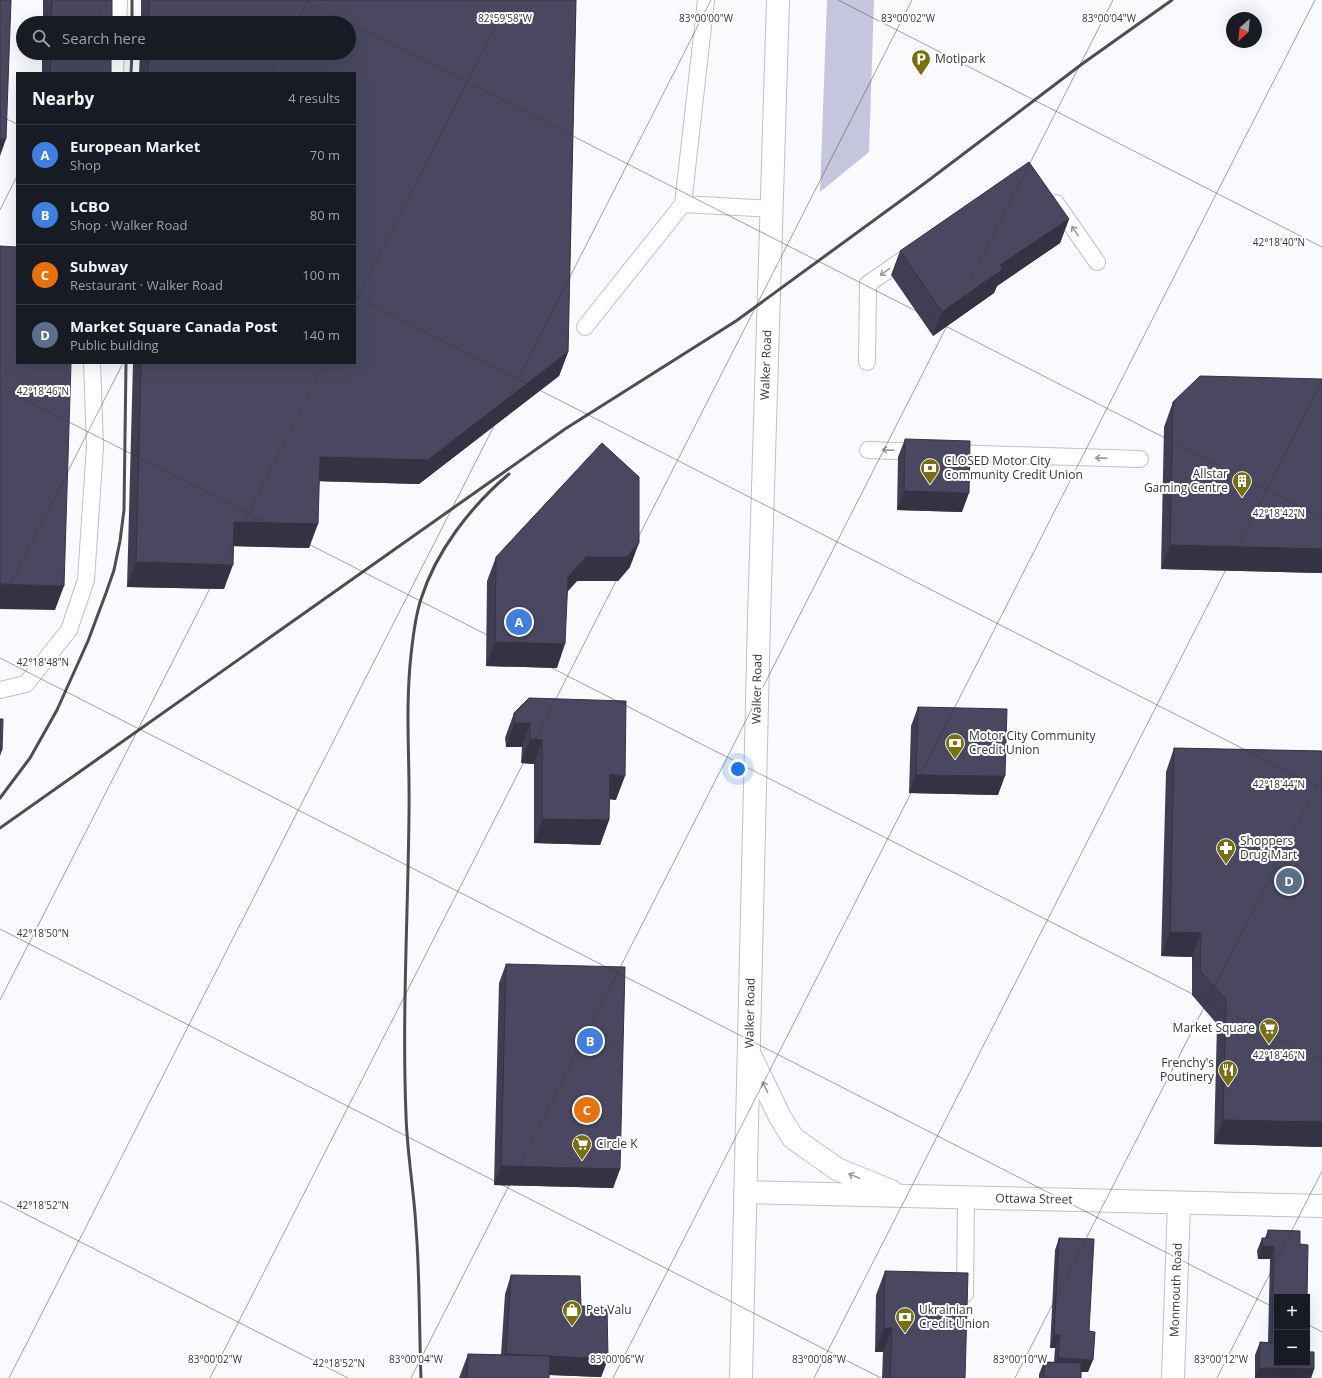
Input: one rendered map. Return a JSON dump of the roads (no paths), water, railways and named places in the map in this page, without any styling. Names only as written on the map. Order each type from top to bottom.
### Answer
[{"type":"main road","name":"Walker Road","points":[[741,1378],[760,602],[778,0]]},
{"type":"main road","points":[[749,1053],[780,1117],[793,1138],[837,1169],[903,1196]]},
{"type":"main road","name":"Ottawa Street","points":[[745,1192],[1322,1206]]},
{"type":"main road","name":"Monmouth Road","points":[[1173,1378],[1179,1203]]},
{"type":"lane","points":[[118,16],[119,0]]},
{"type":"lane","points":[[584,327],[683,204],[706,0]]},
{"type":"lane","points":[[115,72],[116,60]]},
{"type":"lane","points":[[1049,193],[1098,262]]},
{"type":"lane","points":[[683,204],[771,209]]},
{"type":"lane","points":[[867,362],[868,284],[924,244]]},
{"type":"lane","points":[[0,690],[26,684],[69,630],[86,580],[95,446],[92,364]]},
{"type":"lane","points":[[868,450],[1140,459]]},
{"type":"lane","points":[[965,1307],[966,1198]]},
{"type":"railway","points":[[132,0],[132,16]]},
{"type":"railway","points":[[0,828],[565,429],[736,321],[925,183],[1082,64],[1172,0]]},
{"type":"railway","points":[[131,72],[132,60]]},
{"type":"railway","points":[[0,798],[30,758],[57,710],[88,641],[114,570],[124,510],[126,364]]},
{"type":"railway","points":[[421,1378],[417,1246],[407,1129],[405,1077],[409,814],[409,675],[414,627],[419,606],[436,564],[456,530],[468,515],[481,500],[509,474]]},
{"type":"place","name":"Motipark","points":[[921,76]]},
{"type":"place","name":"CLOSED Motor City Community Credit Union","points":[[930,485]]},
{"type":"place","name":"Allstar Gaming Centre","points":[[1242,498]]},
{"type":"place","name":"European Market","points":[[519,622]]},
{"type":"place","name":"Motor City Community Credit Union","points":[[955,760]]},
{"type":"place","name":"Shoppers Drug Mart","points":[[1226,865]]},
{"type":"place","name":"Market Square Canada Post","points":[[1289,881]]},
{"type":"place","name":"LCBO","points":[[590,1041]]},
{"type":"place","name":"Market Square","points":[[1269,1045]]},
{"type":"place","name":"Frenchy's Poutinery","points":[[1228,1087]]},
{"type":"place","name":"Subway","points":[[587,1110]]},
{"type":"place","name":"Circle K","points":[[582,1161]]},
{"type":"place","name":"Pet Valu","points":[[572,1327]]},
{"type":"place","name":"Ukrainian Credit Union","points":[[905,1334]]}]
